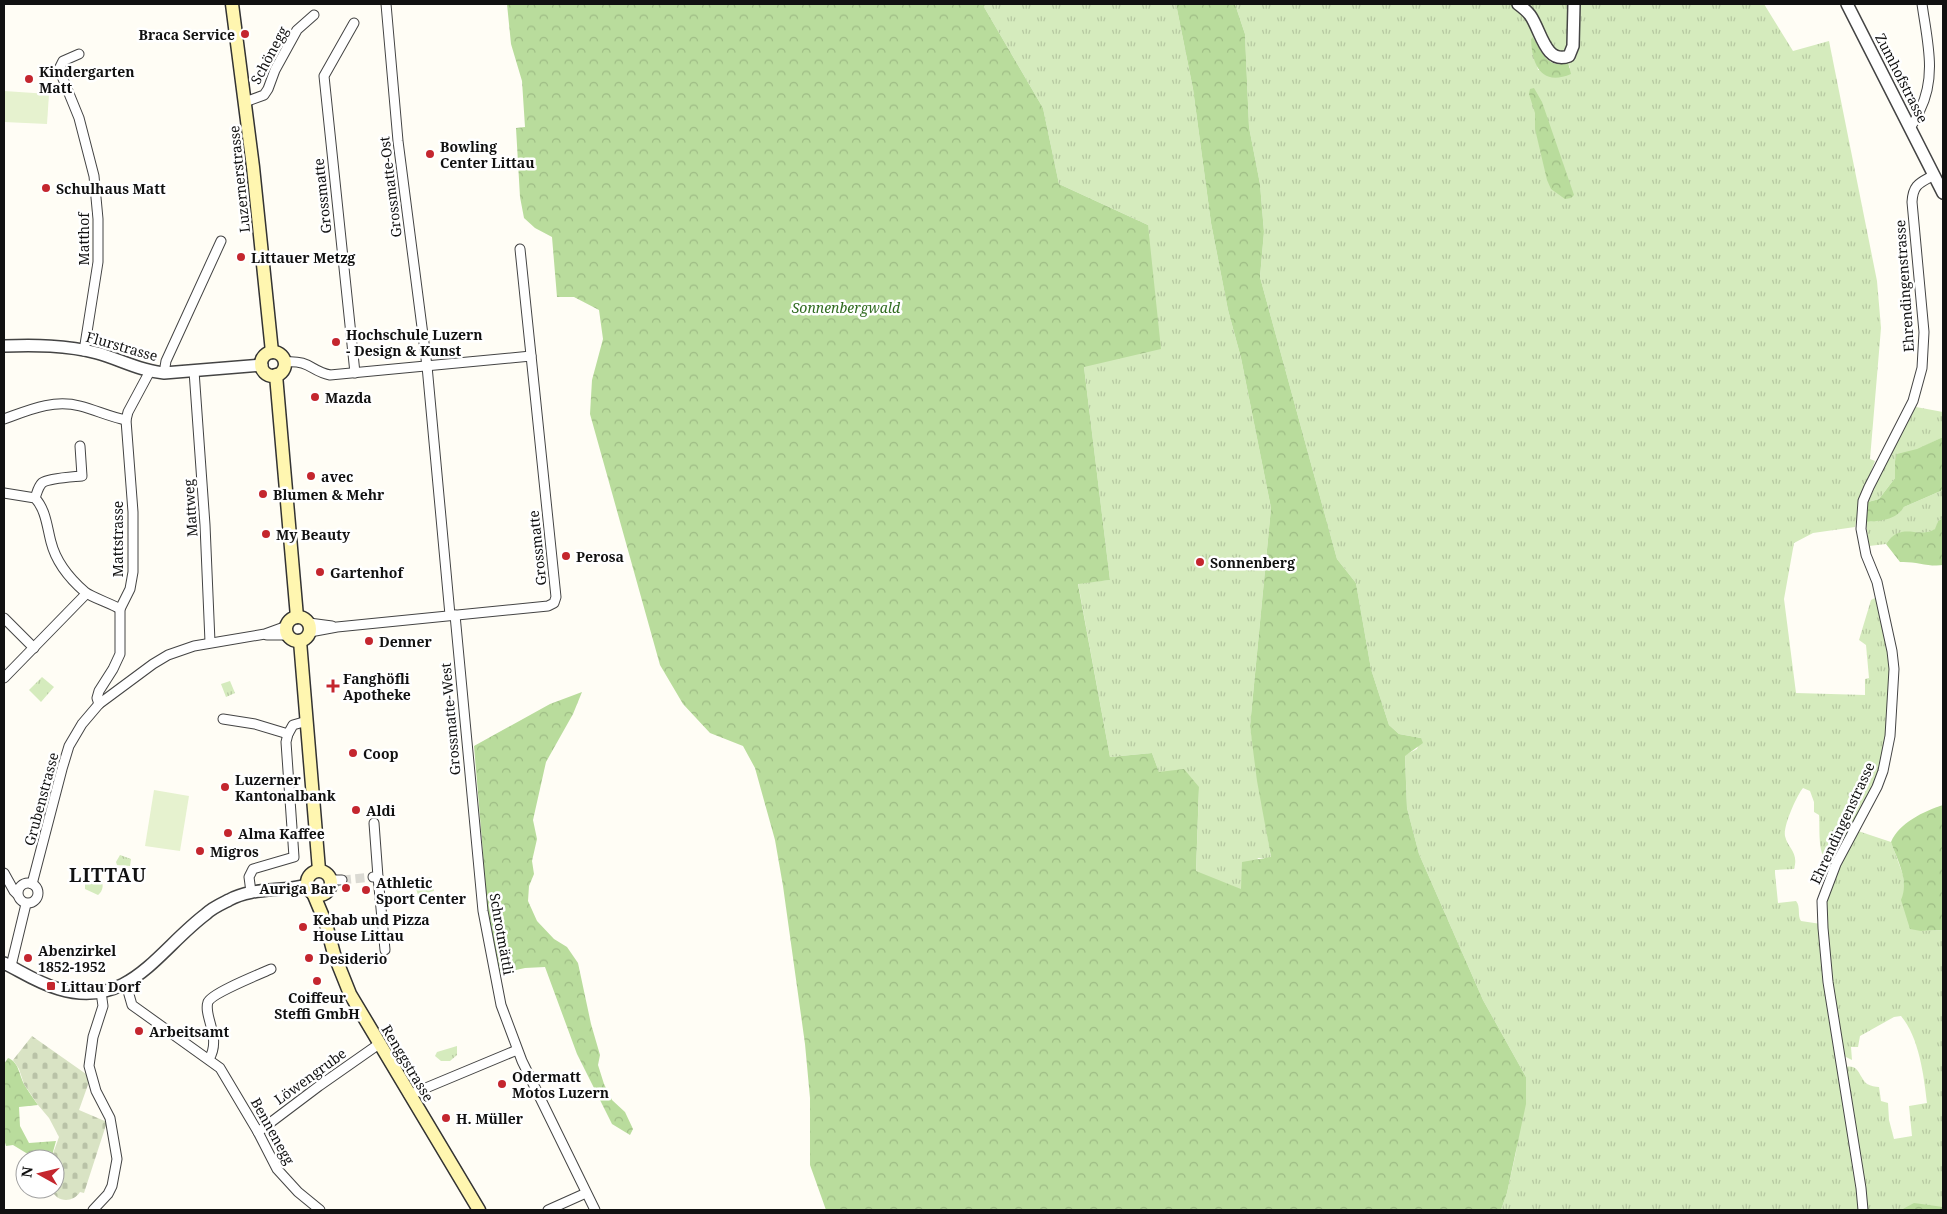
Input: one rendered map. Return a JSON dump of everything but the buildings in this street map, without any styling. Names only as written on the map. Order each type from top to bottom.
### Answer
[{"type":"main road","name":"Luzernerstrasse","points":[[232,4],[245,102],[272,352]]},
{"type":"main road","points":[[272,352],[279,354],[285,362],[282,371],[276,375],[265,372],[262,365],[263,358],[272,352]]},
{"type":"main road","points":[[276,375],[306,639],[291,634]]},
{"type":"main road","points":[[305,624],[291,620],[291,634],[307,721],[319,870]]},
{"type":"main road","points":[[319,870],[328,874],[334,883],[322,895],[310,889],[307,880],[311,874],[319,870]]},
{"type":"main road","name":"Renggstrasse","points":[[326,924],[334,883]]},
{"type":"main road","name":"Renggstrasse","points":[[310,889],[326,924],[343,979],[360,1012],[479,1210]]},
{"type":"street","name":"Grossmatte-Ost","points":[[386,4],[398,141],[427,366]]},
{"type":"street","points":[[1518,4],[1530,16],[1549,52],[1554,57],[1562,59],[1569,56],[1573,46],[1574,4]]},
{"type":"street","name":"Zumhofstrasse","points":[[1848,4],[1943,193]]},
{"type":"street","points":[[1910,127],[1923,104],[1930,77],[1930,55],[1922,4]]},
{"type":"street","name":"Schönegg","points":[[245,102],[264,95],[275,70],[297,30],[314,15]]},
{"type":"street","name":"Grossmatte","points":[[354,23],[324,76],[355,373]]},
{"type":"street","name":"Matthof","points":[[79,54],[63,62],[59,69],[79,118],[94,176],[98,219],[98,262],[84,351]]},
{"type":"street","name":"Ehrendingenstrasse","points":[[1862,1210],[1861,1188],[1828,982],[1822,901],[1836,864],[1877,787],[1883,770],[1890,736],[1894,669],[1892,651],[1877,582],[1863,545],[1861,515],[1863,501],[1869,486],[1913,401],[1922,372],[1924,332],[1912,192],[1916,186],[1934,175]]},
{"type":"street","points":[[164,373],[169,355],[221,241]]},
{"type":"street","name":"Grossmatte","points":[[305,624],[337,627],[548,606],[554,603],[556,597],[520,249]]},
{"type":"street","name":"Flurstrasse","points":[[4,346],[48,346],[84,351],[150,371],[164,373],[262,365]]},
{"type":"street","points":[[285,362],[297,361],[308,364],[330,375],[531,356]]},
{"type":"street","points":[[427,366],[452,615]]},
{"type":"street","name":"Mattstrasse","points":[[100,704],[97,698],[99,691],[120,654],[120,609],[130,589],[133,572],[133,512],[126,420],[128,412],[150,371]]},
{"type":"street","name":"Mattweg","points":[[194,371],[205,525],[210,642]]},
{"type":"street","points":[[4,418],[38,406],[65,404],[79,406],[126,420]]},
{"type":"street","points":[[80,446],[82,476],[49,480],[42,483],[36,498],[44,512],[53,552],[58,562],[86,594],[120,609]]},
{"type":"street","points":[[4,493],[36,498]]},
{"type":"street","points":[[4,678],[86,594]]},
{"type":"street","name":"Grossmatte-West","points":[[452,615],[473,821]]},
{"type":"street","points":[[4,618],[34,648]]},
{"type":"street","name":"Grubenstrasse","points":[[32,884],[67,753],[82,724],[100,704],[160,659],[188,647],[265,634],[291,634]]},
{"type":"street","points":[[223,719],[255,724],[288,734]]},
{"type":"street","points":[[251,892],[249,877],[253,869],[294,857],[286,742],[288,734],[295,723],[307,721]]},
{"type":"street","name":"Schrotmättli","points":[[473,821],[483,911],[501,1005],[517,1050],[595,1210]]},
{"type":"street","points":[[374,823],[376,877],[385,950]]},
{"type":"street","points":[[4,873],[21,901],[26,904]]},
{"type":"street","points":[[11,882],[22,885],[32,884],[37,888],[38,895],[35,901],[26,904]]},
{"type":"street","points":[[18,894],[19,888],[22,885]]},
{"type":"street","points":[[26,904],[7,965],[28,977],[58,989],[83,993],[101,992],[126,984],[146,969],[206,913],[231,898],[251,892],[310,889]]},
{"type":"street","points":[[209,1059],[213,1054],[214,1045],[208,1002],[231,987],[270,969]]},
{"type":"street","name":"Bennenegg","points":[[126,984],[132,1005],[220,1068],[258,1132],[273,1162],[286,1180],[320,1210]]},
{"type":"street","points":[[93,1210],[108,1194],[112,1186],[117,1159],[110,1118],[96,1091],[89,1066],[93,1037],[103,1006],[101,992]]},
{"type":"street","name":"Löwengrube","points":[[258,1132],[379,1044]]},
{"type":"street","points":[[410,1095],[517,1050]]},
{"type":"street","points":[[548,1210],[586,1193]]},
{"type":"green space","name":"Sonnenbergwald","points":[[507,4],[985,4],[984,7],[1043,108],[1059,184],[1148,225],[1161,349],[1084,367],[1110,580],[1078,584],[1110,757],[1152,753],[1159,772],[1184,769],[1199,787],[1196,871],[1241,889],[1242,862],[1271,857],[1257,781],[1250,726],[1271,508],[1241,358],[1228,310],[1211,223],[1193,89],[1176,4],[1235,4],[1245,34],[1249,127],[1260,184],[1264,232],[1260,277],[1337,559],[1356,583],[1371,669],[1389,725],[1399,734],[1421,738],[1423,743],[1405,756],[1407,808],[1419,854],[1483,1000],[1526,1077],[1526,1104],[1507,1193],[1501,1210],[826,1210],[810,1165],[810,1098],[805,1044],[775,840],[755,768],[743,746],[710,733],[683,704],[660,665],[590,414],[592,380],[603,339],[599,310],[574,297],[557,297],[552,237],[535,228],[524,218],[520,197],[516,128],[525,127],[522,81],[511,44]]},
{"type":"green space","points":[[985,4],[1176,4],[1193,89],[1211,223],[1228,310],[1241,358],[1271,508],[1250,726],[1271,858],[1258,858],[1242,890],[1196,872],[1199,788],[1159,772],[1152,753],[1110,757],[1078,583],[1110,580],[1084,367],[1148,225],[1059,184],[1043,108],[984,7]]},
{"type":"green space","points":[[1235,4],[1514,4],[1538,35],[1531,39],[1538,70],[1570,68],[1568,62],[1575,60],[1579,48],[1577,4],[1764,4],[1793,51],[1829,41],[1877,281],[1881,328],[1870,459],[1875,461],[1860,500],[1855,527],[1813,533],[1794,543],[1784,599],[1796,693],[1865,695],[1865,679],[1869,678],[1866,645],[1859,640],[1871,600],[1877,599],[1891,669],[1888,727],[1880,770],[1836,859],[1827,858],[1822,853],[1819,815],[1814,812],[1814,802],[1810,791],[1803,788],[1791,811],[1785,831],[1786,840],[1793,851],[1795,859],[1794,869],[1775,870],[1775,873],[1778,903],[1796,901],[1801,921],[1821,924],[1859,1186],[1860,1210],[1501,1210],[1507,1193],[1516,1152],[1526,1077],[1483,1000],[1419,854],[1407,808],[1405,755],[1417,749],[1421,738],[1399,734],[1389,725],[1371,669],[1356,583],[1337,559],[1260,277],[1264,232],[1260,184],[1249,127],[1245,34]]},
{"type":"green space","points":[[1522,4],[1572,4],[1569,53],[1557,54]]},
{"type":"green space","points":[[1533,37],[1546,58],[1551,62],[1561,64],[1568,62],[1571,74],[1560,77],[1545,75],[1536,64],[1533,56],[1531,39]]},
{"type":"green space","points":[[1534,88],[1542,102],[1574,195],[1571,198],[1565,199],[1551,189],[1547,180],[1535,129],[1535,113],[1529,94],[1530,89]]},
{"type":"green space","points":[[4,91],[49,94],[47,124],[4,122]]},
{"type":"green space","points":[[1916,407],[1943,412],[1943,437],[1895,461],[1895,478],[1879,499],[1868,502],[1885,465]]},
{"type":"green space","points":[[1943,437],[1943,490],[1904,507],[1897,515],[1882,520],[1866,522],[1868,502],[1879,499],[1895,478],[1897,454],[1917,449]]},
{"type":"green space","points":[[1943,490],[1943,518],[1938,521],[1936,529],[1929,532],[1903,532],[1892,537],[1886,544],[1869,546],[1866,522],[1881,520],[1897,514],[1904,507]]},
{"type":"green space","points":[[1943,518],[1943,565],[1900,562],[1886,544],[1897,533],[1928,532],[1935,529],[1938,521]]},
{"type":"green space","points":[[42,677],[54,687],[41,702],[29,690]]},
{"type":"green space","points":[[230,681],[235,693],[226,697],[221,684]]},
{"type":"green space","points":[[582,692],[573,714],[546,762],[533,820],[537,839],[532,861],[534,874],[529,886],[528,901],[537,921],[554,939],[567,947],[578,963],[591,1024],[600,1055],[598,1065],[612,1100],[625,1112],[633,1129],[630,1135],[612,1124],[577,1054],[545,967],[525,968],[497,974],[490,941],[474,746],[550,704]]},
{"type":"green space","points":[[154,790],[189,796],[180,851],[145,846]]},
{"type":"green space","points":[[1943,805],[1943,930],[1921,931],[1910,929],[1901,900],[1904,885],[1903,878],[1891,842],[1900,829],[1920,814]]},
{"type":"green space","points":[[1858,831],[1891,842],[1903,875],[1905,891],[1921,931],[1943,930],[1943,1207],[1864,1210],[1846,1067],[1854,1067],[1867,1084],[1879,1087],[1881,1101],[1888,1103],[1889,1120],[1894,1139],[1912,1136],[1909,1106],[1927,1103],[1920,1057],[1912,1035],[1901,1016],[1894,1017],[1860,1036],[1858,1047],[1851,1047],[1852,1060],[1844,1056],[1834,1012],[1824,904],[1831,881]]},
{"type":"green space","points":[[120,855],[131,859],[130,866],[117,865],[116,862]]},
{"type":"green space","points":[[430,877],[434,891],[418,895],[414,882]]},
{"type":"green space","points":[[85,881],[102,883],[102,890],[98,895],[85,889]]},
{"type":"green space","points":[[32,1036],[86,1074],[89,1082],[79,1110],[107,1122],[84,1193],[80,1192],[69,1200],[60,1199],[65,1199],[65,1149],[55,1149],[59,1137],[49,1118],[24,1084],[19,1069],[13,1060]]},
{"type":"green space","points":[[457,1046],[457,1055],[450,1061],[441,1061],[435,1056],[437,1052]]},
{"type":"green space","points":[[8,1058],[14,1062],[24,1084],[38,1105],[19,1107],[20,1126],[29,1143],[56,1141],[54,1149],[20,1149],[13,1145],[6,1146],[4,1139],[4,1064]]},
{"type":"green space","points":[[1914,1203],[1943,1207],[1943,1210],[1901,1210]]},
{"type":"tunnel","points":[[342,880],[373,877]]},
{"type":"place","name":"Braca Service","points":[[245,34]]},
{"type":"place","name":"Kindergarten Matt","points":[[29,79]]},
{"type":"place","name":"Bowling Center Littau","points":[[430,154]]},
{"type":"place","name":"Schulhaus Matt","points":[[46,188]]},
{"type":"place","name":"Littauer Metzg","points":[[241,257]]},
{"type":"place","name":"Hochschule Luzern - Design & Kunst","points":[[336,342]]},
{"type":"place","name":"Mazda","points":[[315,397]]},
{"type":"place","name":"avec","points":[[311,476]]},
{"type":"place","name":"Blumen & Mehr","points":[[263,494]]},
{"type":"place","name":"My Beauty","points":[[266,534]]},
{"type":"place","name":"Perosa","points":[[566,556]]},
{"type":"place","name":"Sonnenberg","points":[[1200,562]]},
{"type":"place","name":"Gartenhof","points":[[320,572]]},
{"type":"place","name":"Denner","points":[[369,641]]},
{"type":"place","name":"Fanghöfli Apotheke","points":[[333,686]]},
{"type":"place","name":"Coop","points":[[353,753]]},
{"type":"place","name":"Luzerner Kantonalbank","points":[[225,787]]},
{"type":"place","name":"Aldi","points":[[356,810]]},
{"type":"place","name":"Alma Kaffee","points":[[228,833]]},
{"type":"place","name":"Migros","points":[[200,851]]},
{"type":"place","name":"Auriga Bar","points":[[346,888]]},
{"type":"place","name":"Athletic Sport Center","points":[[366,890]]},
{"type":"place","name":"Kebab und Pizza House Littau","points":[[303,927]]},
{"type":"place","name":"Abenzirkel 1852-1952","points":[[28,958]]},
{"type":"place","name":"Desiderio","points":[[309,958]]},
{"type":"place","name":"Coiffeur Steffi GmbH","points":[[317,981]]},
{"type":"place","name":"Littau Dorf","points":[[51,986]]},
{"type":"place","name":"Arbeitsamt","points":[[139,1031]]},
{"type":"place","name":"Odermatt Motos Luzern","points":[[502,1084]]},
{"type":"place","name":"H. Müller","points":[[446,1118]]},
{"type":"district","name":"LITTAU","points":[[108,875]]}]
